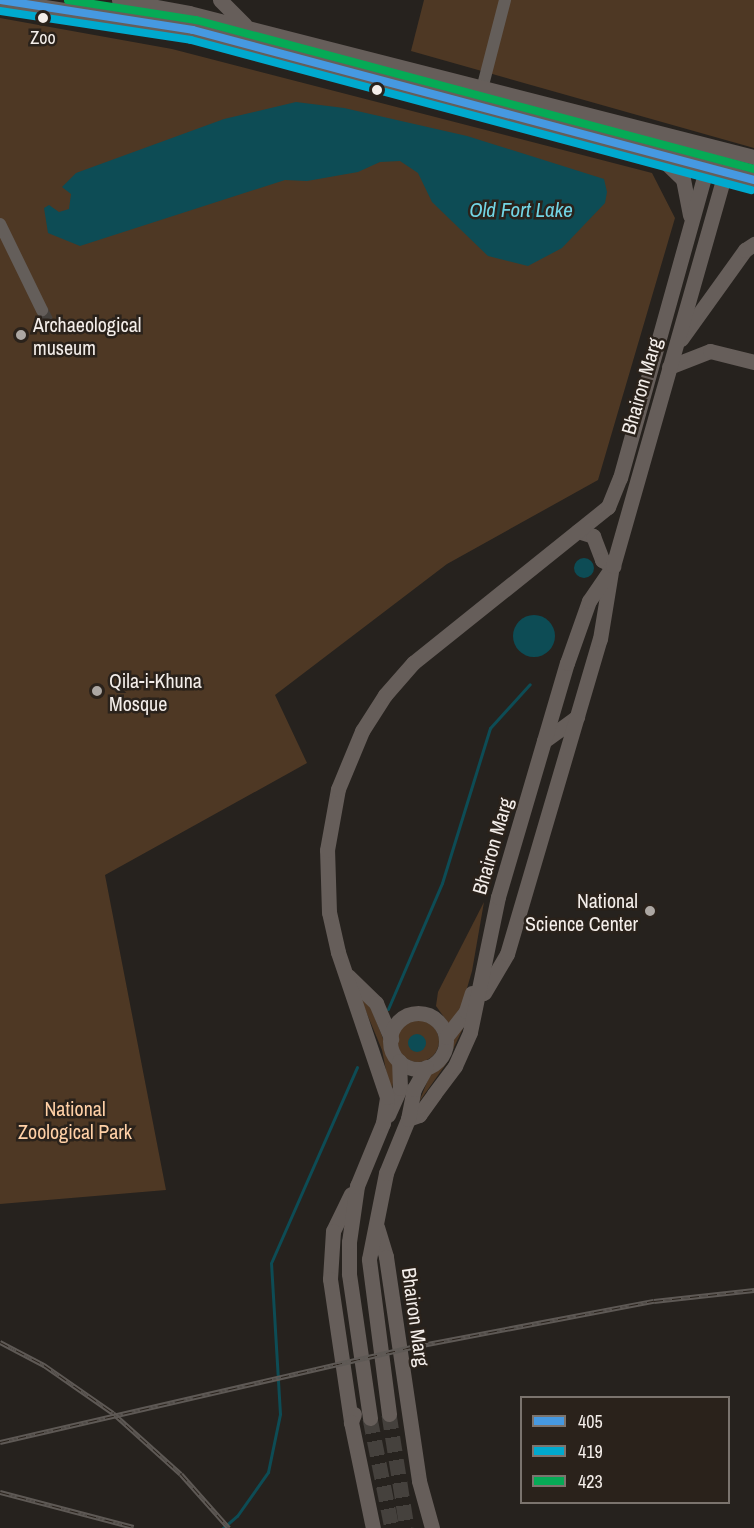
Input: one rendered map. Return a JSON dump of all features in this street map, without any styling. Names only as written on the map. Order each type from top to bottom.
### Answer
[{"type":"main road","points":[[0,0],[192,30],[754,180]]},
{"type":"main road","points":[[119,0],[186,6],[253,31],[754,157]]},
{"type":"main road","points":[[219,0],[253,31]]},
{"type":"main road","points":[[658,156],[683,179],[690,224]]},
{"type":"main road","name":"Bhairon Marg","points":[[370,1418],[349,1274],[350,1222],[357,1186],[383,1123],[385,1087],[344,971],[329,912],[327,850],[338,789],[362,731],[385,695],[413,663],[608,507],[620,478],[707,167]]},
{"type":"main road","name":"Bhairon Marg","points":[[432,1528],[419,1480],[386,1257],[375,1221],[386,1173],[406,1124],[419,1115],[455,1066],[479,1002],[498,897],[543,741],[589,601],[612,567],[725,172]]},
{"type":"main road","points":[[673,348],[746,250],[754,244]]},
{"type":"main road","points":[[669,366],[710,351],[754,362]]},
{"type":"main road","points":[[608,507],[608,514],[615,519],[627,511]]},
{"type":"main road","points":[[479,1002],[507,954],[600,639],[612,567],[602,560],[593,536],[578,531]]},
{"type":"main road","points":[[543,741],[578,717]]},
{"type":"main road","points":[[399,1061],[414,1068],[426,1067],[440,1058],[446,1037],[466,1011],[488,951]]},
{"type":"main road","points":[[344,971],[376,1004],[399,1061],[400,1088],[383,1123],[406,1124],[414,1089],[426,1067]]},
{"type":"main road","points":[[391,1040],[397,1023],[418,1013],[439,1022],[446,1037]]},
{"type":"main road","points":[[357,1186],[333,1231],[330,1279],[351,1422],[374,1528]]},
{"type":"main road","points":[[375,1221],[369,1259],[389,1414]]},
{"type":"main road","points":[[351,1422],[363,1382]]},
{"type":"street","points":[[483,89],[505,0]]},
{"type":"street","points":[[0,224],[42,310]]},
{"type":"green space","points":[[424,0],[754,0],[754,148],[411,51]]},
{"type":"green space","name":"National Zoological Park","points":[[0,18],[172,49],[652,173],[675,218],[598,480],[447,564],[275,695],[307,763],[105,875],[166,1190],[0,1204]]},
{"type":"green space","points":[[484,902],[472,971],[461,1009],[449,1024],[436,1006],[438,992]]},
{"type":"green space","points":[[360,997],[371,1008],[395,1069],[391,1096],[382,1050]]},
{"type":"green space","points":[[418,1020],[433,1026],[439,1041],[433,1056],[418,1062],[403,1056],[397,1041],[403,1026]]},
{"type":"green space","points":[[467,1020],[446,1064],[419,1102],[432,1070],[444,1063],[451,1038]]},
{"type":"water","name":"Old Fort Lake","points":[[296,102],[344,108],[467,136],[604,179],[607,192],[605,203],[562,248],[528,266],[488,256],[432,202],[418,173],[400,161],[380,162],[358,172],[307,181],[285,180],[80,246],[48,233],[44,208],[49,205],[59,212],[69,209],[71,194],[62,187],[76,173],[224,119]]},
{"type":"water","points":[[584,558],[591,561],[594,568],[591,575],[584,578],[577,575],[574,568],[577,561]]},
{"type":"water","points":[[534,615],[549,621],[555,636],[549,651],[534,657],[519,651],[513,636],[519,621]]},
{"type":"water","points":[[413,1034],[421,1034],[426,1039],[424,1050],[413,1052],[408,1047],[408,1039]]},
{"type":"waterway","points":[[388,1009],[442,883],[490,728],[530,684]]},
{"type":"waterway","points":[[223,1528],[237,1516],[268,1472],[280,1414],[271,1263],[357,1067]]},
{"type":"tunnel","points":[[42,310],[51,328]]},
{"type":"tunnel","points":[[389,1414],[407,1528]]},
{"type":"tunnel","points":[[370,1418],[392,1528]]},
{"type":"railway","points":[[0,1442],[417,1346],[654,1301],[754,1290]]},
{"type":"railway","points":[[0,1342],[44,1365],[113,1413],[181,1474],[229,1528]]},
{"type":"railway","points":[[0,1492],[133,1527]]},
{"type":"transit line","name":"405","points":[[0,0],[193,30],[754,180]]},
{"type":"transit line","name":"423","points":[[68,0],[196,20],[754,169]]},
{"type":"transit line","name":"419","points":[[0,11],[191,40],[751,190]]},
{"type":"place","name":"Zoo","points":[[43,18]]},
{"type":"place","name":"Archaeological museum","points":[[21,335]]},
{"type":"place","name":"Qila-i-Khuna Mosque","points":[[97,691]]},
{"type":"place","name":"National Science Center","points":[[650,911]]}]
